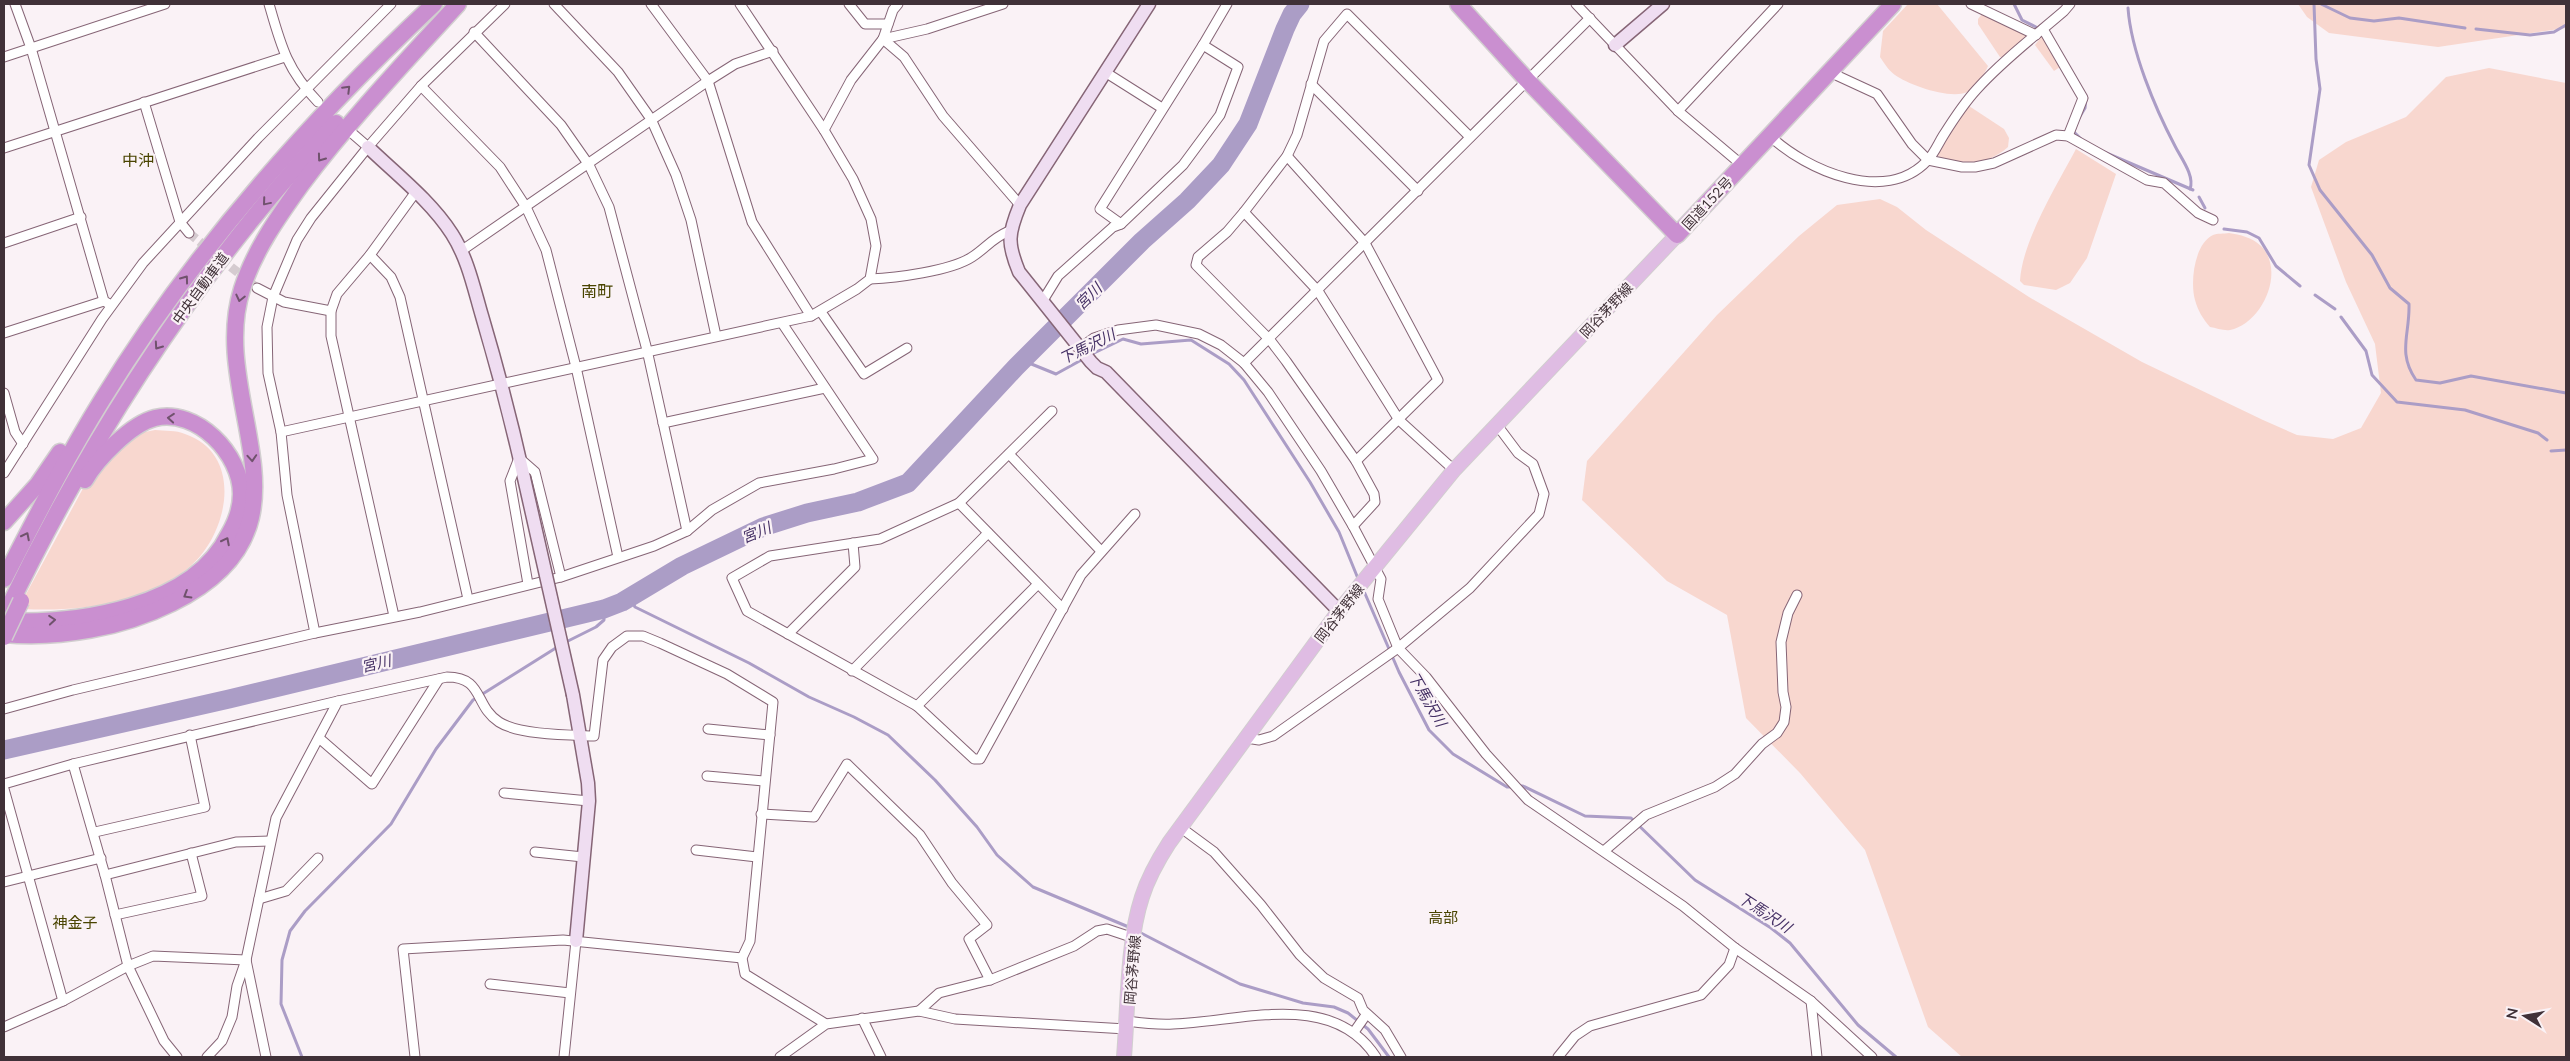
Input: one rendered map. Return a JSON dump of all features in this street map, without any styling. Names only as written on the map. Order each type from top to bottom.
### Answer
[{"type":"highway","name":"中央自動車道","points":[[4,580],[46,496],[102,399],[215,239],[340,95],[434,4]]},
{"type":"highway","name":"中央自動車道","points":[[4,617],[17,599],[83,465],[129,389],[200,285],[298,164],[353,105],[457,4]]},
{"type":"highway","points":[[4,621],[28,622],[89,617],[132,606],[166,592],[198,574],[222,549],[237,519],[241,494],[235,469],[224,449],[209,432],[193,423],[173,417],[154,418],[123,436],[89,472],[17,599],[4,636],[91,630],[155,612],[206,583],[226,566],[248,528],[255,497],[252,448],[235,342],[236,314],[250,268],[275,221],[332,143],[457,4]]},
{"type":"highway","name":"国道152号","points":[[1458,4],[1527,80],[1677,235],[1892,4]]},
{"type":"highway","points":[[4,522],[38,484],[131,342],[156,320]]},
{"type":"main road","name":"岡谷茅野線","points":[[1124,1057],[1135,932],[1141,898],[1152,872],[1180,827],[1339,611],[1454,470],[1677,235]]},
{"type":"street","points":[[15,4],[31,48],[108,303]]},
{"type":"street","points":[[4,57],[165,4]]},
{"type":"street","points":[[268,4],[285,57],[306,89],[318,102]]},
{"type":"street","points":[[4,473],[108,303],[180,222],[306,89],[391,4]]},
{"type":"street","points":[[314,633],[287,495],[281,432],[268,373],[267,327],[273,297],[296,240],[311,218],[368,147],[421,86],[474,32],[505,4]]},
{"type":"street","points":[[554,4],[618,72],[651,120],[676,175],[691,220],[716,336]]},
{"type":"street","points":[[651,4],[708,81],[752,222],[811,316]]},
{"type":"street","points":[[740,4],[773,51],[789,80],[824,130],[853,179],[871,219],[876,246],[870,279]]},
{"type":"street","points":[[849,4],[865,24],[888,24]]},
{"type":"street","points":[[824,130],[851,80],[883,39],[898,4]]},
{"type":"street","points":[[883,39],[927,29],[1003,4]]},
{"type":"street","points":[[1149,4],[1020,205],[1009,231],[1013,257],[1019,272],[1079,349],[1097,368],[1106,372],[1339,611]]},
{"type":"street","points":[[1120,224],[1100,209],[1227,4]]},
{"type":"street","points":[[1576,4],[1678,111],[1742,166]]},
{"type":"street","points":[[1615,45],[1663,4]]},
{"type":"street","points":[[1678,111],[1778,4]]},
{"type":"street","points":[[1971,4],[2039,32],[2083,98],[2068,136]]},
{"type":"street","points":[[1770,136],[1792,155],[1844,179],[1883,181],[1899,178],[1919,168],[1928,160],[1976,91],[2070,4]]},
{"type":"street","points":[[1352,526],[1375,502],[1374,494],[1356,461],[1270,340],[1196,266],[1198,257],[1227,232],[1287,156],[1297,136],[1324,41],[1347,14],[1470,137]]},
{"type":"street","points":[[1244,363],[1270,340],[1590,18]]},
{"type":"street","points":[[474,32],[562,125],[589,165],[609,207],[647,350],[687,531]]},
{"type":"street","points":[[883,39],[904,57],[943,116],[1020,205]]},
{"type":"street","points":[[1044,305],[1058,276],[1113,227],[1120,224],[1183,164],[1220,115],[1228,98],[1238,67],[1203,45]]},
{"type":"street","points":[[461,251],[589,165],[708,81],[735,64],[773,51]]},
{"type":"street","points":[[4,148],[285,57]]},
{"type":"street","points":[[1832,70],[1838,76],[1877,94],[1912,144],[1928,160],[1962,168],[1975,167],[1994,163],[2056,135],[2068,136],[2147,180],[2164,183],[2198,213],[2213,220]]},
{"type":"street","points":[[1105,72],[1162,108]]},
{"type":"street","points":[[1311,84],[1418,191]]},
{"type":"street","points":[[421,86],[500,167],[526,207],[546,250],[576,367],[618,557]]},
{"type":"street","points":[[144,102],[180,222],[189,233]]},
{"type":"street","points":[[353,134],[415,193],[448,228],[461,251],[502,383],[524,478],[573,695],[581,736],[589,801],[564,1057]]},
{"type":"street","points":[[1287,156],[1365,243],[1438,380],[1356,461]]},
{"type":"street","points":[[394,616],[331,336],[331,311],[337,294],[370,255],[415,193]]},
{"type":"street","points":[[1244,212],[1318,291],[1398,420],[1454,470]]},
{"type":"street","points":[[4,243],[81,217]]},
{"type":"street","points":[[281,432],[647,350],[811,316],[821,312],[870,279],[888,278],[927,271],[965,261],[993,238],[1009,231]]},
{"type":"street","points":[[370,255],[391,277],[400,297],[468,599]]},
{"type":"street","points":[[257,288],[284,302],[331,311]]},
{"type":"street","points":[[4,333],[108,303]]},
{"type":"street","points":[[821,312],[864,374],[907,348]]},
{"type":"street","points":[[4,709],[83,688],[314,633],[561,577],[654,546],[687,531],[712,510],[759,483],[834,469],[873,459],[782,323]]},
{"type":"street","points":[[1079,349],[1094,338],[1118,330],[1156,325],[1199,334],[1221,345],[1244,363],[1268,392],[1315,464],[1381,579],[1378,599],[1397,649],[1426,677],[1486,754],[1528,800],[1683,906],[1735,948],[1811,1001],[1872,1057]]},
{"type":"street","points":[[663,423],[825,388]]},
{"type":"street","points":[[4,393],[15,432],[23,444]]},
{"type":"street","points":[[1052,411],[959,503],[880,538],[770,556],[732,578],[747,611],[917,706],[974,759],[980,759],[1081,575],[1100,551],[1135,514]]},
{"type":"street","points":[[1246,738],[1259,740],[1273,736],[1397,649],[1470,588],[1539,514],[1544,494],[1533,464],[1518,453],[1497,426]]},
{"type":"street","points":[[1009,454],[1100,551]]},
{"type":"street","points":[[519,458],[535,472],[561,577]]},
{"type":"street","points":[[519,458],[510,481],[528,584]]},
{"type":"street","points":[[959,503],[1063,609]]},
{"type":"street","points":[[852,671],[988,534]]},
{"type":"street","points":[[788,634],[855,567],[853,543]]},
{"type":"street","points":[[917,706],[1038,584]]},
{"type":"street","points":[[1604,851],[1646,814],[1715,787],[1735,774],[1762,744],[1776,734],[1784,722],[1786,707],[1781,642],[1788,613],[1797,595]]},
{"type":"street","points":[[4,784],[73,764],[190,735],[439,679],[464,678],[474,687],[484,705],[497,721],[512,728],[594,736],[603,660],[612,647],[627,636],[643,636],[727,674],[773,702],[750,941],[742,958],[745,974],[826,1024]]},
{"type":"street","points":[[319,738],[372,784],[439,679]]},
{"type":"street","points":[[207,1057],[222,1041],[232,1016],[237,986],[246,960],[276,818],[338,701]]},
{"type":"street","points":[[708,729],[770,735]]},
{"type":"street","points":[[95,832],[205,807],[190,735]]},
{"type":"street","points":[[73,764],[95,832],[128,966],[164,1041],[177,1057]]},
{"type":"street","points":[[761,814],[814,817],[847,764],[920,835],[952,883],[987,925],[969,939],[990,980]]},
{"type":"street","points":[[707,776],[764,781]]},
{"type":"street","points":[[4,789],[62,1001]]},
{"type":"street","points":[[504,793],[589,801]]},
{"type":"street","points":[[1180,827],[1214,852],[1261,905],[1300,955],[1324,978],[1358,998],[1360,1022],[1368,1046],[1376,1057]]},
{"type":"street","points":[[105,875],[236,842],[270,841]]},
{"type":"street","points":[[696,850],[757,856]]},
{"type":"street","points":[[535,852],[583,857]]},
{"type":"street","points":[[115,915],[202,896],[191,853]]},
{"type":"street","points":[[4,882],[101,858]]},
{"type":"street","points":[[259,899],[286,892],[318,858]]},
{"type":"street","points":[[920,1011],[939,993],[990,980],[1074,946],[1098,931],[1108,929],[1135,932]]},
{"type":"street","points":[[415,1057],[403,950],[576,941],[742,958]]},
{"type":"street","points":[[1558,1057],[1575,1036],[1590,1026],[1701,995],[1728,966],[1735,948]]},
{"type":"street","points":[[4,1027],[62,1001],[128,966],[153,956],[246,960]]},
{"type":"street","points":[[246,960],[266,1057]]},
{"type":"street","points":[[490,984],[570,993]]},
{"type":"street","points":[[1811,1001],[1817,1057]]},
{"type":"street","points":[[780,1057],[826,1024],[920,1011],[955,1019],[1127,1025],[1173,1024],[1300,1014],[1332,1021],[1360,1022],[1385,1030],[1401,1057]]},
{"type":"street","points":[[862,1018],[881,1057]]},
{"type":"shaded area","points":[[1908,4],[1937,4],[1988,66],[1972,89],[1962,94],[1942,93],[1920,87],[1902,79],[1887,67],[1880,57],[1883,31]]},
{"type":"shaded area","points":[[2298,4],[2566,4],[2566,28],[2438,47],[2329,33],[2307,17]]},
{"type":"shaded area","points":[[1982,14],[2027,35],[2027,38],[2005,57],[2000,57],[1978,24],[1978,19]]},
{"type":"shaded area","points":[[2041,37],[2044,37],[2060,64],[2060,67],[2054,71],[2035,45]]},
{"type":"shaded area","points":[[2489,68],[2566,83],[2566,1057],[1962,1057],[1928,1027],[1865,850],[1800,773],[1746,718],[1727,615],[1667,581],[1582,500],[1587,461],[1717,315],[1799,236],[1837,205],[1880,199],[1897,207],[1926,230],[2029,297],[2142,362],[2263,420],[2297,435],[2333,439],[2361,428],[2381,393],[2375,344],[2346,282],[2311,187],[2319,160],[2346,142],[2406,117],[2446,77]]},
{"type":"shaded area","points":[[1969,106],[2004,129],[2009,138],[2008,147],[1991,158],[1973,162],[1954,161],[1935,155],[1941,142]]},
{"type":"shaded area","points":[[2076,149],[2116,174],[2087,258],[2070,283],[2056,290],[2024,285],[2020,281],[2027,249],[2050,196]]},
{"type":"shaded area","points":[[2229,233],[2254,240],[2261,246],[2268,257],[2271,269],[2271,282],[2267,295],[2252,318],[2242,326],[2223,330],[2210,327],[2199,311],[2194,293],[2193,274],[2201,247],[2207,240],[2216,234]]},
{"type":"shaded area","points":[[155,430],[174,431],[185,434],[204,445],[217,459],[223,478],[224,497],[220,518],[213,537],[201,555],[187,569],[169,581],[130,598],[88,607],[45,610],[24,609],[25,596],[94,468],[140,433]]},
{"type":"waterway","name":"宮川","points":[[4,750],[229,699],[604,609],[622,602],[682,566],[763,527],[807,513],[858,502],[908,483],[1016,367],[1142,241],[1187,201],[1221,165],[1248,124],[1285,29],[1292,14],[1300,4]]},
{"type":"waterway","points":[[2014,4],[2022,20],[2036,27]]},
{"type":"waterway","points":[[2314,4],[2316,59],[2320,89],[2309,165],[2320,190],[2372,255],[2390,288],[2409,304],[2406,352],[2410,370],[2416,380],[2440,383],[2471,376],[2566,393]]},
{"type":"waterway","points":[[2321,4],[2350,18],[2374,21],[2399,18],[2465,28]]},
{"type":"waterway","points":[[2128,8],[2134,42],[2145,79],[2167,131],[2189,173],[2191,178],[2190,189]]},
{"type":"waterway","points":[[2476,29],[2530,35],[2554,32],[2566,25]]},
{"type":"waterway","points":[[2079,118],[2085,108],[2086,98]]},
{"type":"waterway","points":[[2075,128],[2074,132],[2081,139]]},
{"type":"waterway","points":[[2104,152],[2193,190]]},
{"type":"waterway","points":[[2199,197],[2205,208]]},
{"type":"waterway","points":[[2224,229],[2247,232],[2259,238],[2276,266],[2300,286]]},
{"type":"waterway","points":[[2315,295],[2335,309]]},
{"type":"waterway","points":[[2341,317],[2366,351],[2372,375],[2397,402],[2465,410],[2538,433],[2547,440]]},
{"type":"waterway","name":"下馬沢川","points":[[1090,355],[1123,339],[1141,344],[1191,340],[1229,364],[1244,380],[1310,482],[1339,532],[1359,581]]},
{"type":"waterway","name":"下馬沢川","points":[[1024,361],[1056,374],[1085,358]]},
{"type":"waterway","points":[[2551,451],[2566,450]]},
{"type":"waterway","name":"下馬沢川","points":[[1363,589],[1399,672],[1429,730],[1453,754],[1507,787],[1512,787]]},
{"type":"waterway","points":[[630,597],[635,607],[749,663],[809,697],[888,735],[935,780],[977,827],[997,855],[1033,887],[1131,928]]},
{"type":"waterway","points":[[564,643],[596,627],[604,620],[604,609]]},
{"type":"waterway","points":[[302,1057],[281,1004],[282,960],[290,931],[305,911],[391,824],[436,749],[473,700],[559,646]]},
{"type":"waterway","name":"下馬沢川","points":[[1519,786],[1523,786],[1585,816],[1631,818],[1695,880],[1771,928],[1790,943],[1858,1025],[1896,1057]]},
{"type":"waterway","points":[[1139,932],[1240,984],[1303,1003],[1334,1007],[1348,1013],[1368,1029],[1389,1057]]},
{"type":"tunnel","points":[[189,233],[257,288]]},
{"type":"district","name":"中沖","points":[[138,159]]},
{"type":"district","name":"南町","points":[[597,290]]},
{"type":"district","name":"高部","points":[[1443,917]]},
{"type":"district","name":"神金子","points":[[75,922]]}]
